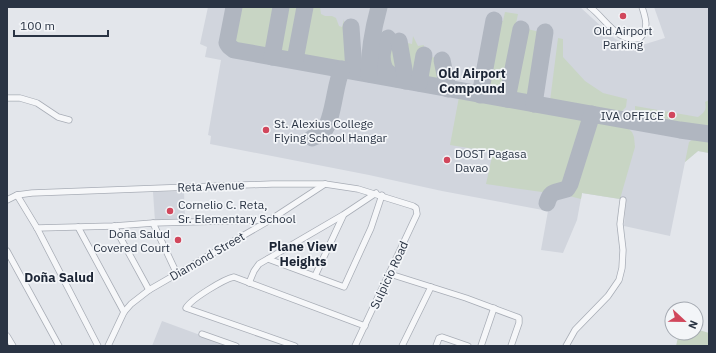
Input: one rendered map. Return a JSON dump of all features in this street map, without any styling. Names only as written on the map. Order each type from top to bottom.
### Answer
[{"type":"street","points":[[590,7],[617,33],[625,37],[635,39],[640,38],[646,29],[646,18],[642,7]]},
{"type":"street","points":[[7,98],[20,98],[38,103],[58,117],[69,120]]},
{"type":"street","name":"Reta Avenue","points":[[8,198],[32,193],[272,184],[325,184],[344,186],[379,194],[413,206]]},
{"type":"street","name":"Diamond Street","points":[[108,346],[124,312],[131,304],[149,290],[270,220],[325,184]]},
{"type":"street","points":[[249,282],[256,267],[379,194]]},
{"type":"street","points":[[268,259],[344,287],[371,228],[379,194]]},
{"type":"street","points":[[17,196],[37,228],[98,346]]},
{"type":"street","points":[[566,346],[575,330],[608,296],[619,280],[622,268],[623,250],[620,224],[623,200]]},
{"type":"street","name":"Sulpicio Road","points":[[355,346],[417,214],[416,208],[413,206]]},
{"type":"street","points":[[315,276],[344,215]]},
{"type":"street","points":[[37,228],[270,220]]},
{"type":"street","points":[[153,223],[177,274]]},
{"type":"street","points":[[114,226],[149,290]]},
{"type":"street","points":[[78,227],[124,312]]},
{"type":"street","points":[[7,251],[59,346]]},
{"type":"street","points":[[390,274],[514,315],[519,318],[519,323],[511,346]]},
{"type":"street","points":[[295,346],[186,308],[193,300],[231,277],[234,277],[365,326]]},
{"type":"street","points":[[402,346],[432,287]]},
{"type":"street","points":[[481,346],[494,308]]},
{"type":"street","points":[[202,334],[236,346]]},
{"type":"street","points":[[7,336],[13,346]]},
{"type":"street","points":[[436,346],[439,338],[442,337],[468,346]]},
{"type":"shaded area","points":[[208,7],[580,7],[614,38],[621,42],[632,42],[639,46],[665,38],[654,7],[709,7],[709,153],[698,151],[685,162],[670,236],[624,226],[626,200],[582,193],[577,220],[563,253],[541,250],[548,211],[210,144],[211,136],[208,135],[221,60],[205,57],[207,47],[200,44]]},
{"type":"shaded area","name":"Cornelio C. Reta, Sr. Elementary School","points":[[184,191],[185,220],[155,221],[153,192]]},
{"type":"shaded area","points":[[162,321],[230,346],[152,346]]},
{"type":"green space","points":[[236,7],[278,7],[276,20],[273,20],[272,28],[275,29],[271,51],[231,43],[230,38]]},
{"type":"green space","points":[[282,7],[303,7],[293,55],[274,51],[278,29],[281,29],[282,21],[280,21]]},
{"type":"green space","points":[[308,7],[320,7],[321,14],[336,18],[339,26],[342,27],[344,19],[344,27],[348,27],[352,65],[298,56]]},
{"type":"green space","points":[[505,12],[518,14],[515,28],[518,29],[508,88],[505,92],[502,92],[485,89],[484,87],[496,20],[503,21]]},
{"type":"green space","points":[[523,28],[540,32],[531,93],[527,96],[513,94],[512,89]]},
{"type":"green space","points":[[413,36],[418,46],[424,45],[418,74],[415,77],[410,76],[407,73],[403,42],[412,44]]},
{"type":"green space","points":[[558,38],[563,39],[563,57],[585,81],[603,93],[627,99],[626,107],[620,113],[550,101]]},
{"type":"green space","points":[[392,39],[396,40],[401,71],[397,74],[390,70],[385,58],[386,45]]},
{"type":"green space","points":[[426,56],[436,58],[440,62],[441,81],[427,79],[423,76]]},
{"type":"green space","points":[[459,97],[588,120],[566,186],[554,189],[549,193],[486,184],[493,152],[450,145]]},
{"type":"green space","points":[[709,100],[709,129],[639,117],[635,113],[635,106],[698,117],[702,114],[706,107],[705,102]]},
{"type":"green space","points":[[598,121],[625,126],[632,132],[634,137],[635,147],[620,199],[582,193],[581,199],[569,196],[593,124]]},
{"type":"green space","points":[[693,139],[709,141],[709,153],[698,151],[685,162],[689,142]]},
{"type":"green space","points":[[704,331],[709,333],[709,346],[676,346],[677,341],[704,341]]},
{"type":"taxiway","points":[[234,7],[227,43],[234,50],[709,134]]},
{"type":"taxiway","points":[[272,57],[281,7]]},
{"type":"taxiway","points":[[295,60],[305,7]]},
{"type":"taxiway","points":[[369,74],[372,40],[379,7]]},
{"type":"taxiway","points":[[480,95],[494,20]]},
{"type":"taxiway","points":[[351,27],[354,71]]},
{"type":"taxiway","points":[[507,99],[521,29]]},
{"type":"taxiway","points":[[534,104],[545,32]]},
{"type":"taxiway","points":[[388,38],[383,49],[383,65],[385,69],[397,79]]},
{"type":"taxiway","points":[[399,41],[406,81]]},
{"type":"taxiway","points":[[419,83],[424,55]]},
{"type":"taxiway","points":[[442,60],[448,89]]},
{"type":"taxiway","points":[[312,138],[320,135],[327,126],[342,69]]},
{"type":"taxiway","points":[[547,203],[552,194],[567,189],[570,184],[592,114]]},
{"type":"place","name":"Old Airport Parking","points":[[623,16]]},
{"type":"place","name":"IVA OFFICE","points":[[672,115]]},
{"type":"place","name":"St. Alexius College Flying School Hangar","points":[[266,130]]},
{"type":"place","name":"DOST Pagasa Davao","points":[[447,160]]},
{"type":"place","name":"Cornelio C. Reta, Sr. Elementary School","points":[[170,211]]},
{"type":"place","name":"Doña Salud Covered Court","points":[[178,240]]},
{"type":"district","name":"Old Airport Compound","points":[[472,80]]},
{"type":"district","name":"Plane View Heights","points":[[303,254]]},
{"type":"district","name":"Doña Salud","points":[[59,277]]}]
